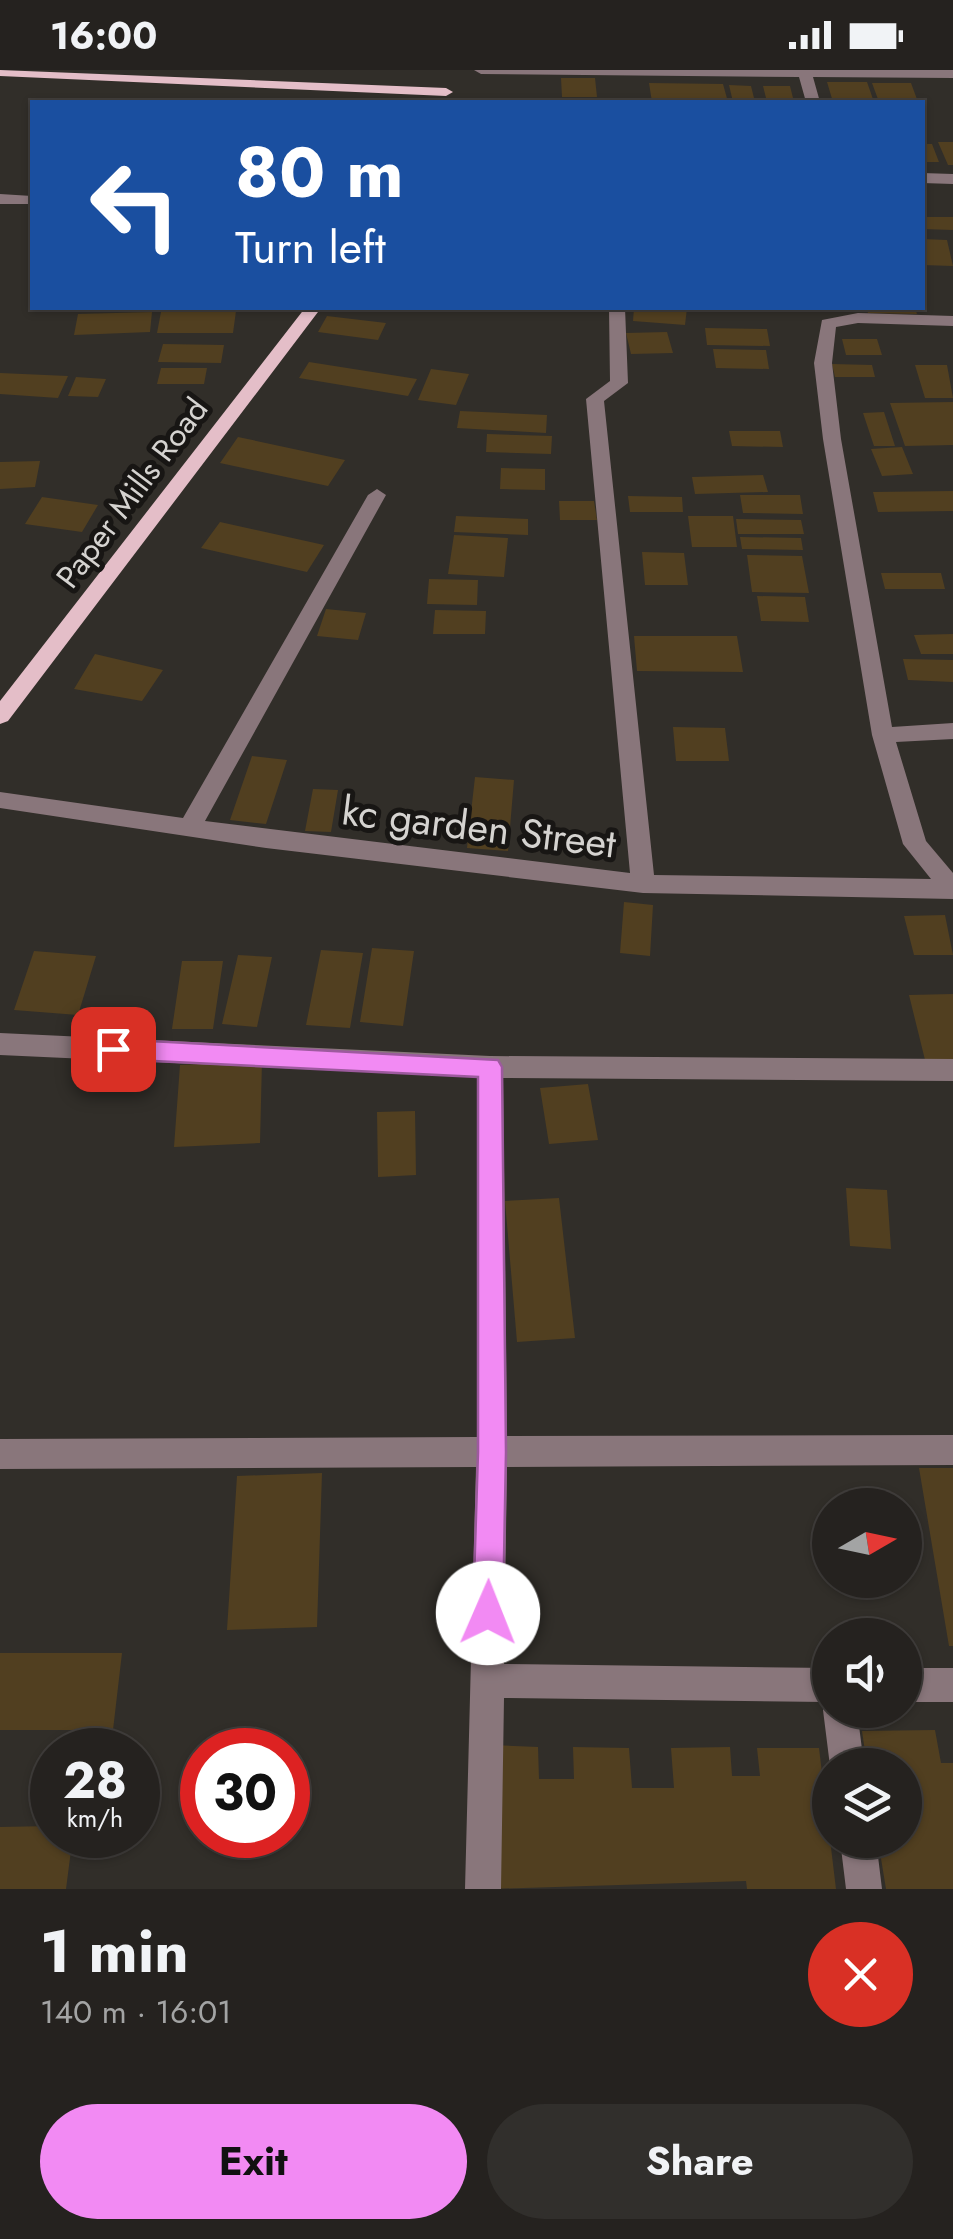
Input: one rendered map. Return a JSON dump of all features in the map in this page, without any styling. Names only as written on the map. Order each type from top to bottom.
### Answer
[{"type":"main road","points":[[1,77],[113,74],[446,92]]},
{"type":"main road","points":[[1,77],[294,100]]},
{"type":"main road","name":"Paper Mills Road","points":[[0,716],[311,310]]},
{"type":"street","points":[[481,70],[953,74]]},
{"type":"street","points":[[806,73],[813,100]]},
{"type":"street","points":[[925,178],[953,179]]},
{"type":"street","points":[[0,199],[30,200]]},
{"type":"street","points":[[617,310],[619,383],[595,399],[644,884]]},
{"type":"street","points":[[953,321],[857,313],[828,324],[823,363],[832,439],[884,735],[915,844],[953,889]]},
{"type":"street","points":[[190,827],[377,495]]},
{"type":"street","points":[[884,735],[953,731]]},
{"type":"street","name":"kc garden Street","points":[[0,800],[644,884],[953,889]]},
{"type":"street","points":[[0,1044],[490,1067],[953,1070]]},
{"type":"street","points":[[482,1889],[492,1452],[490,1067]]},
{"type":"street","points":[[0,1454],[953,1450]]},
{"type":"street","points":[[487,1681],[812,1684]]},
{"type":"street","points":[[922,1685],[953,1686]]},
{"type":"street","points":[[860,1858],[864,1889]]},
{"type":"building","points":[[561,78],[595,78],[597,97],[562,97]]},
{"type":"building","points":[[827,82],[867,82],[873,100],[832,100]]},
{"type":"building","points":[[649,83],[723,84],[727,100],[652,100]]},
{"type":"building","points":[[872,83],[911,83],[917,100],[878,100]]},
{"type":"building","points":[[729,85],[751,86],[754,100],[733,100]]},
{"type":"building","points":[[763,86],[790,86],[794,100],[766,100]]},
{"type":"building","points":[[938,142],[953,142],[953,165],[948,165]]},
{"type":"building","points":[[925,144],[932,144],[939,162],[925,162]]},
{"type":"building","points":[[925,217],[953,217],[953,230],[925,229]]},
{"type":"building","points":[[925,239],[947,240],[953,266],[925,265]]},
{"type":"building","points":[[634,310],[687,310],[685,325],[633,321]]},
{"type":"building","points":[[867,310],[916,310],[917,314]]},
{"type":"building","points":[[236,311],[233,333],[157,333],[161,312]]},
{"type":"building","points":[[152,312],[150,332],[74,335],[78,314]]},
{"type":"building","points":[[327,316],[386,323],[378,340],[318,332]]},
{"type":"building","points":[[705,328],[767,329],[770,346],[707,345]]},
{"type":"building","points":[[667,332],[673,353],[631,354],[626,333]]},
{"type":"building","points":[[842,339],[877,339],[882,355],[846,355]]},
{"type":"building","points":[[163,344],[224,345],[221,363],[158,362]]},
{"type":"building","points":[[713,349],[766,350],[769,369],[716,368]]},
{"type":"building","points":[[309,362],[417,379],[408,396],[299,378]]},
{"type":"building","points":[[832,364],[872,365],[875,377],[835,377]]},
{"type":"building","points":[[915,365],[947,365],[953,398],[925,398]]},
{"type":"building","points":[[161,368],[207,368],[204,384],[157,384]]},
{"type":"building","points":[[431,369],[469,374],[456,405],[418,400]]},
{"type":"building","points":[[0,373],[68,376],[58,398],[0,394]]},
{"type":"building","points":[[76,377],[106,379],[98,397],[68,396]]},
{"type":"building","points":[[953,402],[953,445],[905,446],[890,403]]},
{"type":"building","points":[[460,411],[547,415],[546,433],[457,428]]},
{"type":"building","points":[[884,412],[895,446],[874,446],[863,413]]},
{"type":"building","points":[[729,431],[780,431],[783,447],[732,446]]},
{"type":"building","points":[[487,434],[552,436],[551,454],[486,452]]},
{"type":"building","points":[[238,437],[345,460],[328,486],[220,463]]},
{"type":"building","points":[[902,447],[913,474],[882,476],[871,449]]},
{"type":"building","points":[[40,461],[35,487],[0,489],[0,462]]},
{"type":"building","points":[[501,468],[545,469],[545,490],[500,489]]},
{"type":"building","points":[[763,475],[768,492],[695,494],[692,477]]},
{"type":"building","points":[[953,491],[953,511],[878,512],[873,492]]},
{"type":"building","points":[[740,495],[800,495],[803,514],[743,513]]},
{"type":"building","points":[[628,496],[682,497],[683,512],[630,512]]},
{"type":"building","points":[[42,497],[98,505],[82,532],[25,524]]},
{"type":"building","points":[[559,501],[594,501],[597,520],[560,520]]},
{"type":"building","points":[[456,516],[528,519],[528,535],[454,532]]},
{"type":"building","points":[[688,516],[733,516],[737,547],[692,547]]},
{"type":"building","points":[[736,519],[801,520],[804,534],[738,534]]},
{"type":"building","points":[[220,522],[324,545],[307,572],[201,548]]},
{"type":"building","points":[[454,535],[508,538],[504,577],[448,574]]},
{"type":"building","points":[[740,537],[801,538],[803,550],[742,549]]},
{"type":"building","points":[[642,552],[684,553],[688,585],[645,585]]},
{"type":"building","points":[[747,555],[802,556],[809,593],[752,592]]},
{"type":"building","points":[[881,573],[941,573],[945,589],[885,589]]},
{"type":"building","points":[[429,579],[478,580],[477,605],[427,604]]},
{"type":"building","points":[[757,596],[805,597],[809,622],[761,621]]},
{"type":"building","points":[[326,609],[366,613],[358,640],[317,636]]},
{"type":"building","points":[[435,610],[486,611],[485,634],[433,634]]},
{"type":"building","points":[[953,634],[953,654],[921,654],[914,635]]},
{"type":"building","points":[[634,636],[737,636],[743,672],[637,671]]},
{"type":"building","points":[[95,654],[163,670],[142,701],[74,689]]},
{"type":"building","points":[[903,659],[953,660],[953,682],[908,680]]},
{"type":"building","points":[[673,727],[725,728],[729,761],[676,761]]},
{"type":"building","points":[[252,756],[287,760],[266,824],[230,820]]},
{"type":"building","points":[[475,777],[514,780],[508,851],[467,848]]},
{"type":"building","points":[[313,789],[338,790],[331,832],[305,831]]},
{"type":"building","points":[[624,902],[653,905],[650,956],[620,953]]},
{"type":"building","points":[[945,915],[953,955],[914,955],[904,916]]},
{"type":"building","points":[[372,948],[414,951],[403,1026],[360,1022]]},
{"type":"building","points":[[321,950],[363,953],[350,1028],[306,1025]]},
{"type":"building","points":[[34,951],[96,956],[78,1015],[14,1010]]},
{"type":"building","points":[[238,955],[272,957],[257,1027],[222,1024]]},
{"type":"building","points":[[182,961],[223,961],[213,1029],[172,1029]]},
{"type":"building","points":[[953,994],[953,1067],[927,1068],[909,995]]},
{"type":"building","points":[[262,1061],[260,1143],[174,1147],[180,1065]]},
{"type":"building","points":[[588,1084],[598,1140],[549,1144],[540,1088]]},
{"type":"building","points":[[415,1111],[416,1175],[378,1177],[377,1112]]},
{"type":"building","points":[[846,1188],[887,1190],[891,1249],[850,1246]]},
{"type":"building","points":[[559,1198],[575,1338],[517,1342],[505,1201]]},
{"type":"building","points":[[919,1468],[953,1468],[953,1646],[949,1646]]},
{"type":"building","points":[[322,1473],[317,1627],[227,1630],[237,1476]]},
{"type":"building","points":[[0,1653],[122,1653],[113,1728],[0,1730]]},
{"type":"building","points":[[935,1730],[941,1763],[953,1763],[953,1889],[886,1889],[881,1858],[922,1858],[922,1748],[864,1748],[862,1731]]},
{"type":"building","points":[[493,1745],[538,1747],[539,1779],[574,1779],[573,1747],[629,1748],[632,1788],[674,1788],[671,1748],[730,1747],[732,1776],[760,1776],[757,1748],[812,1748],[812,1858],[832,1858],[836,1889],[747,1889],[746,1881],[489,1889]]},
{"type":"building","points":[[30,1826],[30,1858],[70,1858],[66,1889],[0,1889],[0,1827]]},
{"type":"route","points":[[113,1049],[490,1067],[492,1452],[488,1613]]}]
